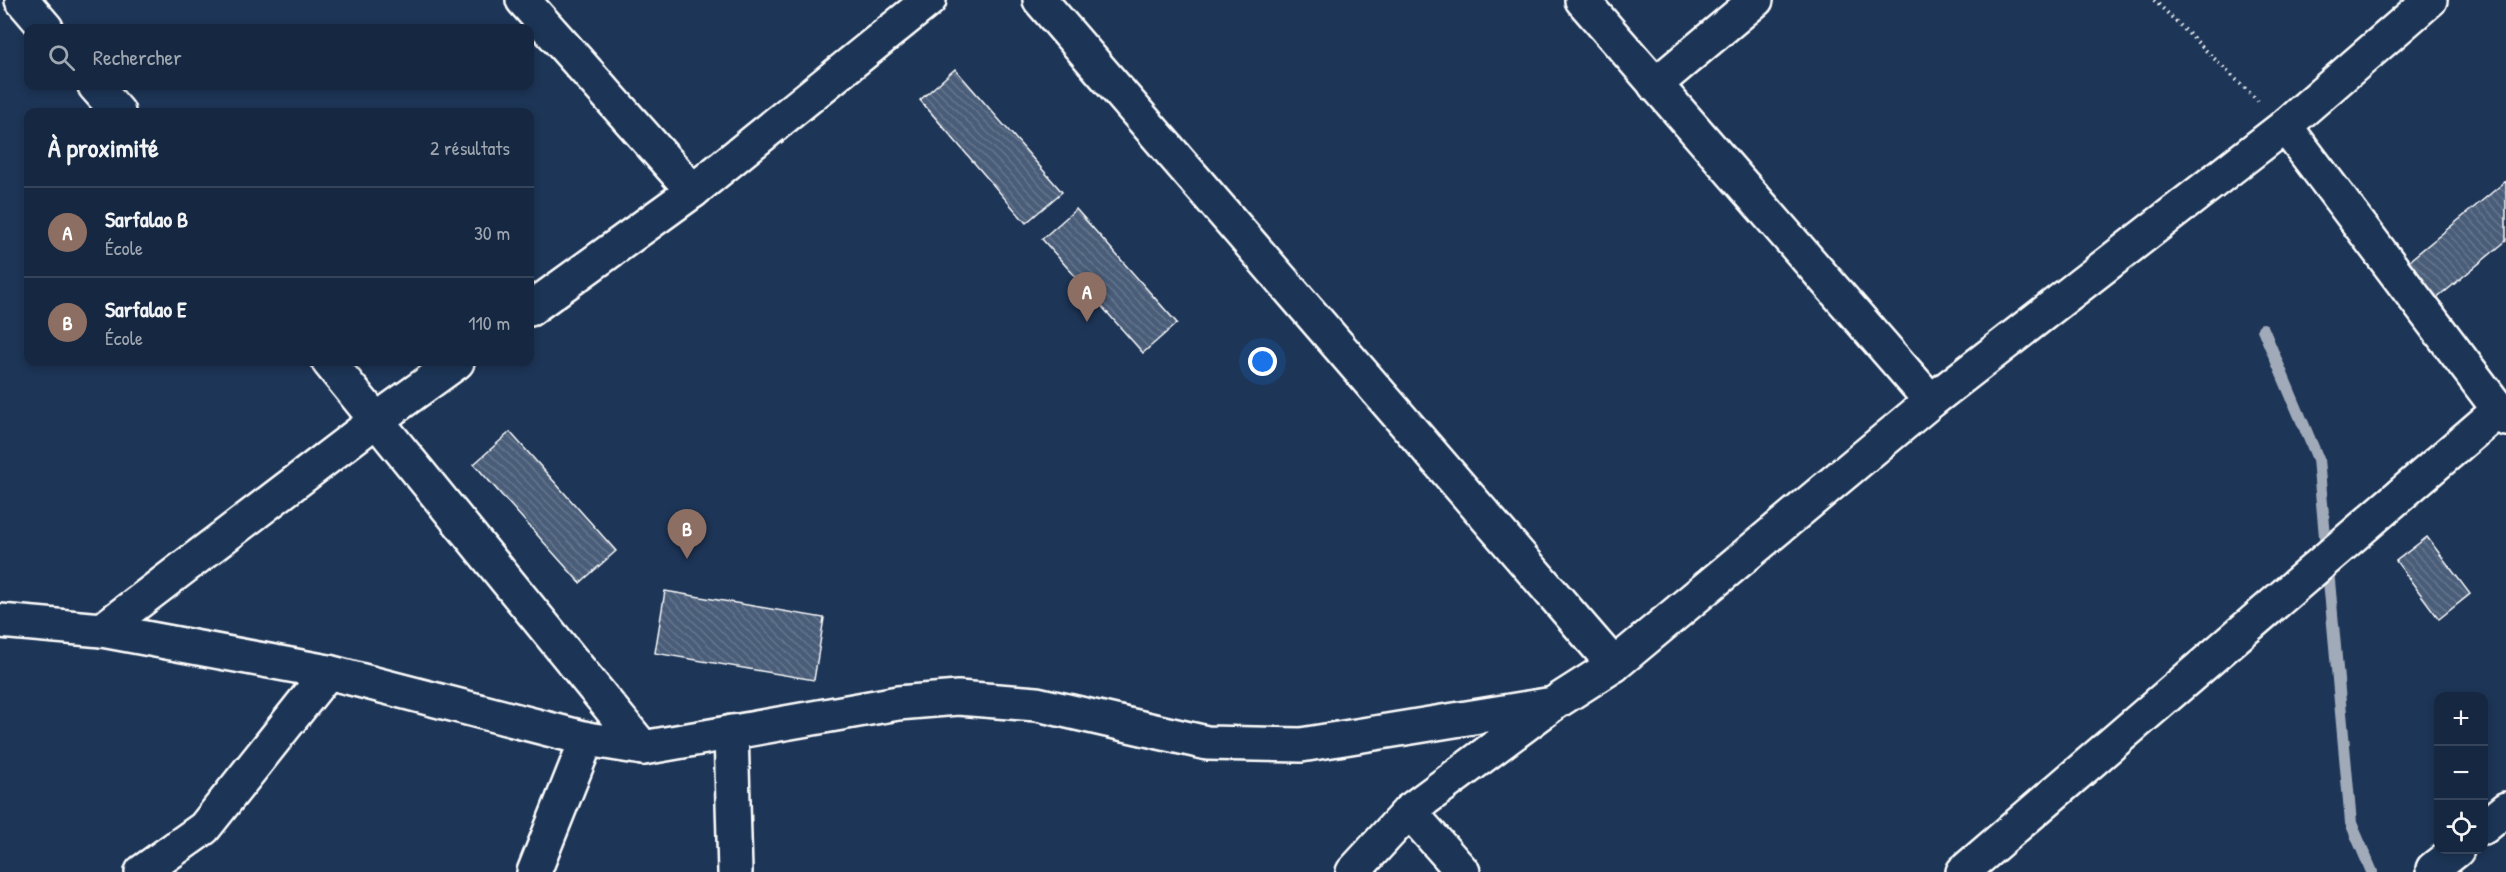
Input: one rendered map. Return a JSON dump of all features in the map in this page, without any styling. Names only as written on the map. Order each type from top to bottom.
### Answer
[{"type":"street","points":[[22,0],[43,24]]},
{"type":"street","points":[[523,0],[693,191]]},
{"type":"street","points":[[534,306],[693,191],[929,0]]},
{"type":"street","points":[[1040,0],[1614,665]]},
{"type":"street","points":[[1582,0],[1931,401]]},
{"type":"street","points":[[1655,85],[1756,0]]},
{"type":"street","points":[[1353,872],[1409,811],[1553,704],[1614,665],[1931,401],[2285,126],[2430,0]]},
{"type":"street","points":[[99,90],[114,108]]},
{"type":"street","points":[[1963,872],[2503,414],[2285,126]]},
{"type":"street","points":[[332,366],[378,419],[643,748]]},
{"type":"street","points":[[102,630],[378,419],[452,366]]},
{"type":"street","points":[[0,621],[102,630],[328,672],[587,739],[643,748],[898,703],[958,698],[1037,704],[1207,743],[1301,744],[1553,704]]},
{"type":"street","points":[[142,872],[204,828],[328,672]]},
{"type":"street","points":[[731,732],[735,872]]},
{"type":"street","points":[[534,872],[587,739]]},
{"type":"street","points":[[2488,824],[2506,809]]},
{"type":"street","points":[[1409,811],[1462,872]]},
{"type":"path","points":[[2154,0],[2285,126]]},
{"type":"building","points":[[955,69],[1062,192],[1026,223],[920,100]]},
{"type":"building","points":[[2506,181],[2506,241],[2435,300],[2405,264]]},
{"type":"building","points":[[1076,209],[1177,323],[1143,353],[1042,239]]},
{"type":"building","points":[[510,432],[616,551],[580,583],[474,464]]},
{"type":"building","points":[[2427,537],[2470,594],[2439,619],[2396,561]]},
{"type":"building","points":[[665,591],[824,618],[814,680],[655,653]]},
{"type":"waterway","points":[[2263,329],[2318,459],[2351,823],[2372,872]]},
{"type":"place","name":"Sarfalao B","points":[[1087,322]]},
{"type":"place","name":"Sarfalao E","points":[[687,559]]}]
